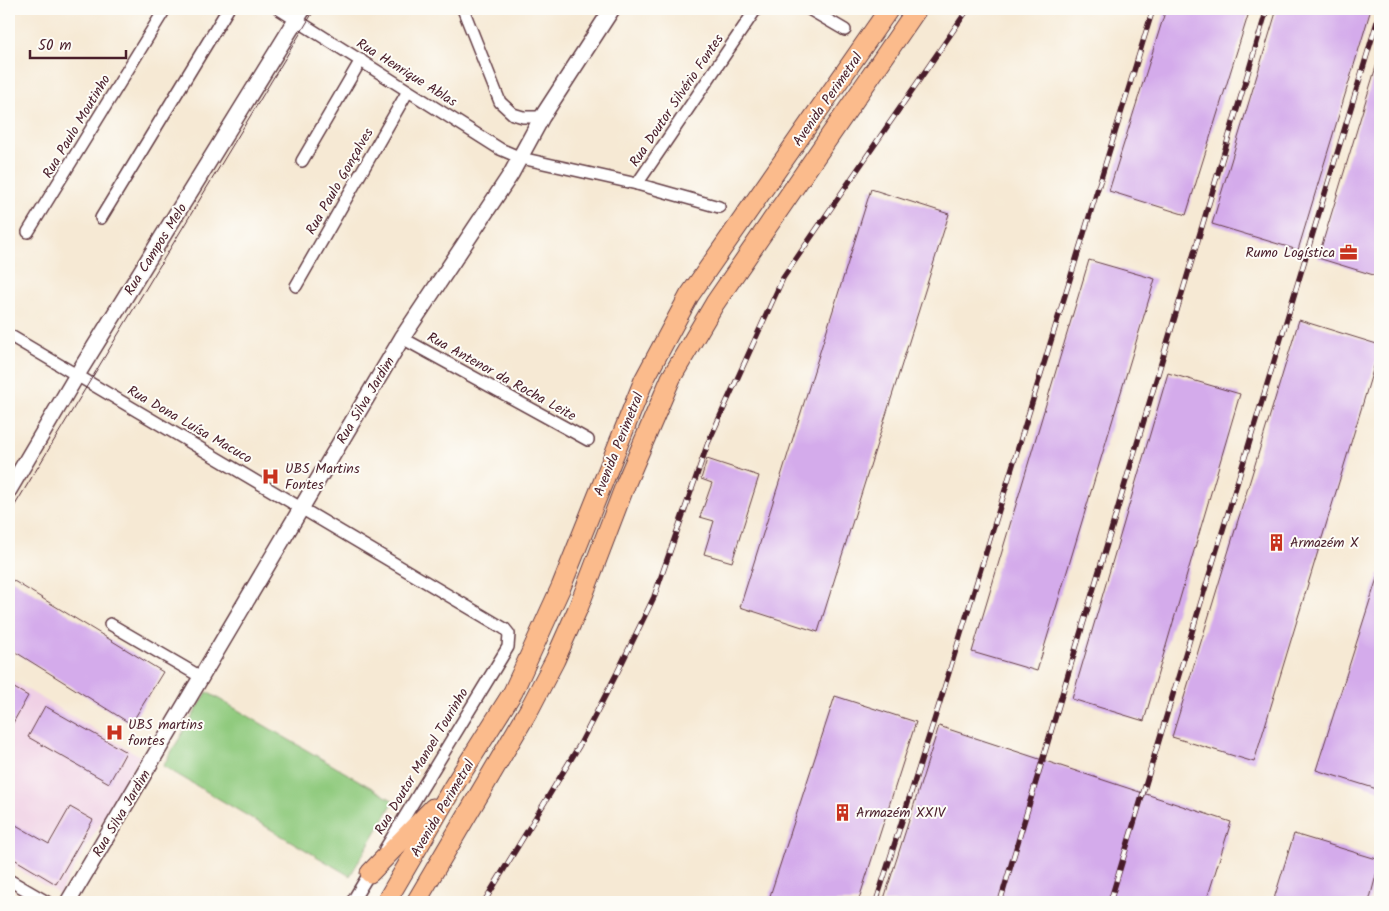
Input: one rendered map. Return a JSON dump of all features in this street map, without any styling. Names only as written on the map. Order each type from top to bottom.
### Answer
[{"type":"main road","name":"Avenida Perimetral","points":[[386,902],[453,787],[513,692],[561,587],[644,380],[689,296],[889,9]]},
{"type":"main road","name":"Avenida Perimetral","points":[[416,902],[526,716],[555,660],[579,606],[626,483],[671,378],[716,303],[917,9]]},
{"type":"main road","points":[[370,873],[453,787]]},
{"type":"street","name":"Rua Paulo Moutinho","points":[[28,232],[165,9]]},
{"type":"street","points":[[101,218],[228,9]]},
{"type":"street","name":"Rua Henrique Ablas","points":[[279,9],[299,14],[361,60],[500,149],[521,158],[637,184],[719,207]]},
{"type":"street","points":[[463,9],[500,102],[513,114],[523,117],[542,117]]},
{"type":"street","name":"Rua Silva Jardim","points":[[68,902],[402,338],[521,158],[542,117],[612,9]]},
{"type":"street","name":"Rua Doutor Silvério Fontes","points":[[637,184],[756,9]]},
{"type":"street","points":[[809,9],[845,30]]},
{"type":"street","name":"Rua Campos Melo","points":[[9,490],[77,375],[299,14]]},
{"type":"street","points":[[302,161],[361,60]]},
{"type":"street","name":"Rua Paulo Gonçalves","points":[[296,286],[408,91]]},
{"type":"street","name":"Rua Dona Luísa Macuco","points":[[9,335],[500,624],[509,634]]},
{"type":"street","name":"Rua Antenor da Rocha Leite","points":[[402,338],[588,440]]},
{"type":"street","points":[[110,624],[201,677]]},
{"type":"street","name":"Rua Doutor Manoel Tourinho","points":[[352,902],[508,647],[509,634]]},
{"type":"street","points":[[9,880],[47,902]]},
{"type":"shaded area","points":[[9,679],[140,756],[59,894],[9,864]]},
{"type":"green space","points":[[207,692],[394,801],[350,876],[163,766]]},
{"type":"building","points":[[1166,9],[1250,9],[1186,215],[1109,191]]},
{"type":"building","points":[[1277,9],[1371,9],[1298,250],[1212,224]]},
{"type":"building","points":[[1378,60],[1380,60],[1380,277],[1318,258]]},
{"type":"building","points":[[871,189],[949,214],[818,632],[740,607]]},
{"type":"building","points":[[1089,260],[1155,279],[1037,671],[972,652]]},
{"type":"building","name":"Armazém X","points":[[1299,320],[1380,345],[1380,347],[1254,762],[1172,737]]},
{"type":"building","points":[[1168,373],[1240,394],[1144,721],[1072,699]]},
{"type":"building","points":[[707,459],[759,476],[732,562],[704,554],[714,521],[700,517],[712,483],[701,479]]},
{"type":"building","points":[[1378,575],[1380,575],[1380,790],[1316,770]]},
{"type":"building","points":[[9,578],[163,672],[131,724],[9,648]]},
{"type":"building","points":[[9,685],[28,696],[9,730]]},
{"type":"building","name":"Armazém XXIV","points":[[835,696],[916,722],[858,902],[768,902]]},
{"type":"building","points":[[45,706],[126,752],[109,783],[28,737]]},
{"type":"building","points":[[939,726],[1231,822],[1206,902],[883,902]]},
{"type":"building","points":[[70,807],[93,820],[56,884],[9,856],[9,821],[49,844]]},
{"type":"building","points":[[1294,834],[1380,860],[1369,902],[1273,902]]},
{"type":"tram line","points":[[9,515],[315,9]]},
{"type":"railway","points":[[484,902],[579,746],[654,597],[708,443],[783,278],[968,9]]},
{"type":"railway","points":[[876,902],[939,705],[1153,9]]},
{"type":"railway","points":[[1000,902],[1267,9]]},
{"type":"railway","points":[[1110,902],[1380,12]]},
{"type":"place","name":"Rumo Logística","points":[[1349,252]]},
{"type":"place","name":"UBS Martins Fontes","points":[[271,476]]},
{"type":"place","name":"Armazém X","points":[[1276,542]]},
{"type":"place","name":"UBS martins fontes","points":[[114,732]]},
{"type":"place","name":"Armazém XXIV","points":[[842,812]]}]
